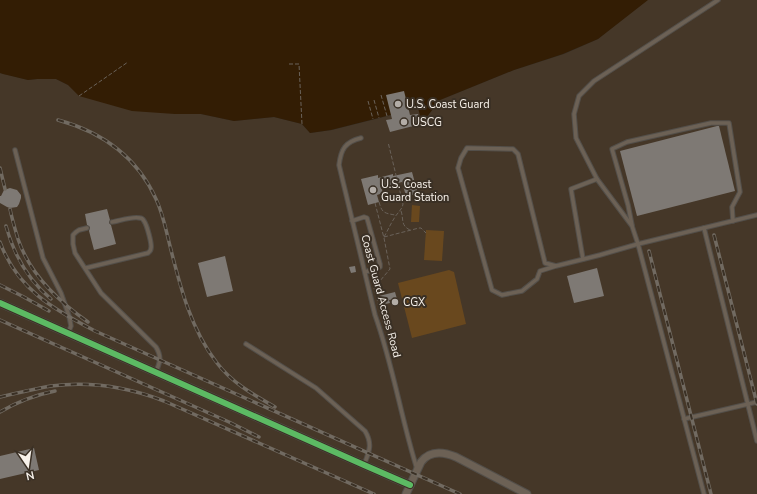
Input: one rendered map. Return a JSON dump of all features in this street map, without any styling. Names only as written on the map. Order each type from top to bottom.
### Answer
[{"type":"street","points":[[0,303],[410,485]]},
{"type":"street","points":[[406,494],[424,458],[435,453],[442,453],[449,454],[527,494]]},
{"type":"lane","points":[[632,226],[597,179],[576,138],[574,114],[579,96],[594,81],[718,0]]},
{"type":"lane","points":[[704,494],[612,149],[627,142],[712,123],[729,123],[740,192],[732,207],[732,221]]},
{"type":"lane","name":"Coast Guard Access Road","points":[[361,138],[352,140],[344,147],[340,156],[339,165],[375,314],[384,337],[410,448],[417,470]]},
{"type":"lane","points":[[556,266],[545,263],[518,154],[513,149],[467,148],[461,158],[458,168],[492,290],[502,295],[522,291],[537,279],[540,271],[638,244],[757,215]]},
{"type":"lane","points":[[15,150],[43,258],[61,293],[69,316],[70,326],[68,333]]},
{"type":"lane","points":[[583,259],[571,189],[597,179]]},
{"type":"lane","points":[[86,268],[148,253],[152,248],[143,219],[134,217],[112,222]]},
{"type":"lane","points":[[352,221],[364,217],[367,218],[380,264],[380,267],[365,272]]},
{"type":"lane","points":[[87,228],[79,230],[73,235],[72,240],[75,252],[101,293],[156,347],[159,352],[160,361],[156,372]]},
{"type":"lane","points":[[704,228],[757,441]]},
{"type":"lane","points":[[246,344],[316,388],[365,431],[369,437],[370,445],[369,453],[364,465]]},
{"type":"lane","points":[[684,419],[757,402]]},
{"type":"path","points":[[78,96],[128,62]]},
{"type":"path","points":[[289,64],[299,64],[302,124]]},
{"type":"path","points":[[381,95],[387,116]]},
{"type":"path","points":[[374,100],[378,118]]},
{"type":"path","points":[[368,101],[373,119]]},
{"type":"path","points":[[384,238],[396,215],[403,208],[403,199],[388,142]]},
{"type":"path","points":[[378,202],[382,210],[389,214],[396,215]]},
{"type":"path","points":[[374,203],[384,238],[390,269],[374,288],[384,326]]},
{"type":"path","points":[[401,211],[404,226],[412,230]]},
{"type":"path","points":[[384,238],[421,228],[426,233]]},
{"type":"shaded area","points":[[0,0],[648,0],[598,39],[563,54],[514,70],[440,100],[422,123],[418,108],[331,130],[310,133],[302,124],[274,117],[234,121],[201,114],[132,111],[79,96],[68,85],[56,79],[28,80],[0,73]]},
{"type":"shaded area","points":[[647,0],[757,0],[757,494],[0,494],[0,73],[28,80],[56,79],[68,85],[175,114],[201,114],[234,121],[274,117],[302,124],[310,133],[332,130],[419,108],[422,123],[440,100],[514,70],[564,54],[598,39]]},
{"type":"shaded area","points":[[412,205],[420,206],[419,222],[411,222]]},
{"type":"shaded area","points":[[426,230],[444,231],[442,261],[424,260]]},
{"type":"shaded area","points":[[449,270],[454,272],[466,324],[412,338],[398,283]]},
{"type":"building","points":[[404,91],[410,115],[418,114],[421,124],[390,132],[386,120],[392,119],[386,95]]},
{"type":"building","points":[[719,126],[735,191],[637,216],[620,151]]},
{"type":"building","name":"U.S. Coast Guard Station","points":[[412,172],[418,194],[406,196],[402,182],[381,187],[383,193],[377,195],[379,202],[368,205],[361,179],[378,175],[378,178],[393,174],[393,176]]},
{"type":"building","points":[[10,188],[17,190],[21,195],[17,207],[10,208],[0,203],[0,196],[4,190]]},
{"type":"building","points":[[107,209],[110,220],[109,223],[111,225],[116,244],[94,250],[89,231],[90,227],[87,225],[85,214]]},
{"type":"building","points":[[225,256],[233,291],[207,297],[198,263]]},
{"type":"building","points":[[355,266],[356,272],[351,273],[349,267]]},
{"type":"building","points":[[597,268],[604,296],[574,303],[567,276]]},
{"type":"building","points":[[395,292],[397,299],[389,300],[390,303],[381,305],[379,296]]},
{"type":"building","points":[[34,448],[39,470],[0,479],[0,456]]},
{"type":"railway","points":[[58,120],[74,125],[103,139],[116,148],[139,171],[156,199],[164,222],[182,292],[193,322],[208,350],[217,363],[236,383],[275,407]]},
{"type":"railway","points":[[0,168],[5,189]]},
{"type":"railway","points":[[10,209],[23,252],[38,276],[56,296],[88,322]]},
{"type":"railway","points":[[6,226],[13,247],[23,266],[35,284],[51,299]]},
{"type":"railway","points":[[714,235],[757,404]]},
{"type":"railway","points":[[0,242],[16,273],[26,285],[51,306],[80,323],[460,494]]},
{"type":"railway","points":[[649,251],[711,494]]},
{"type":"railway","points":[[0,285],[49,311]]},
{"type":"railway","points":[[0,320],[229,422],[259,437]]},
{"type":"railway","points":[[0,397],[51,386],[80,384],[109,386],[137,392],[164,401],[374,494]]},
{"type":"railway","points":[[0,412],[26,399],[55,391]]},
{"type":"cycle path","points":[[0,303],[410,485]]},
{"type":"place","name":"U.S. Coast Guard","points":[[398,104]]},
{"type":"place","name":"USCG","points":[[404,122]]},
{"type":"place","name":"U.S. Coast Guard Station","points":[[373,190]]},
{"type":"place","name":"CGX","points":[[395,302]]}]
